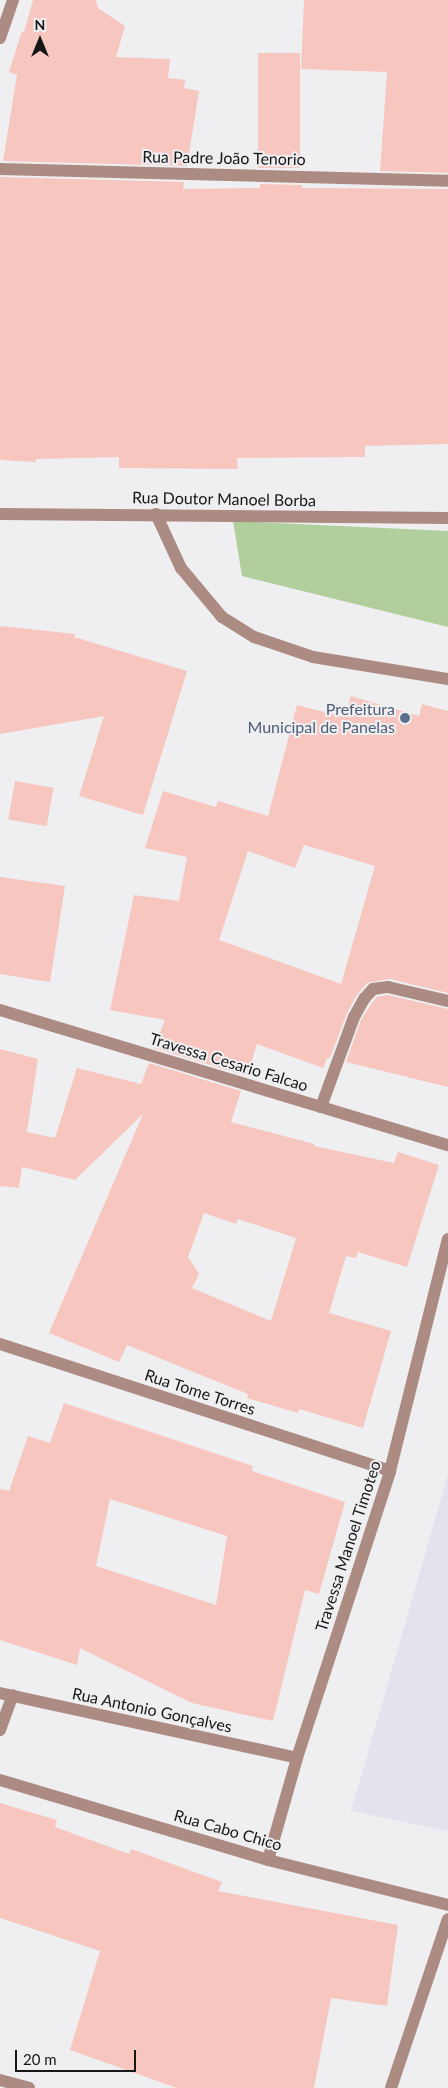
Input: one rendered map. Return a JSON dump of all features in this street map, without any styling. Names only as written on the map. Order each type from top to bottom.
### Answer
[{"type":"street","points":[[0,38],[13,0]]},
{"type":"street","name":"Rua Padre João Tenorio","points":[[0,170],[448,181]]},
{"type":"street","name":"Rua Doutor Manoel Borba","points":[[0,514],[448,518]]},
{"type":"street","points":[[156,514],[181,568],[222,617],[254,637],[314,657],[448,679]]},
{"type":"street","points":[[322,1107],[354,1018],[364,999],[373,989],[388,987],[448,1002]]},
{"type":"street","name":"Travessa Cesario Falcao","points":[[0,1010],[448,1145]]},
{"type":"street","name":"Travessa Manoel Timoteo","points":[[268,1860],[298,1758],[390,1471],[448,1239]]},
{"type":"street","name":"Rua Tome Torres","points":[[0,1344],[390,1471]]},
{"type":"street","points":[[0,1730],[6,1694]]},
{"type":"street","name":"Rua Antonio Gonçalves","points":[[6,1694],[298,1758]]},
{"type":"street","name":"Rua Cabo Chico","points":[[0,1780],[268,1860],[448,1905]]},
{"type":"street","points":[[391,2088],[448,1919]]},
{"type":"street","points":[[0,2080],[29,2088]]},
{"type":"shaded area","points":[[448,1474],[448,1831],[351,1811]]},
{"type":"green space","points":[[233,521],[448,531],[448,627],[242,576]]},
{"type":"building","points":[[33,0],[96,0],[98,8],[125,26],[116,57],[170,59],[168,78],[185,80],[184,88],[199,91],[187,166],[3,161],[17,75],[9,72],[22,31],[24,32]]},
{"type":"building","points":[[304,0],[448,0],[448,173],[380,171],[387,72],[301,69]]},
{"type":"building","points":[[258,53],[300,53],[300,168],[258,168]]},
{"type":"building","points":[[0,177],[184,182],[183,189],[260,188],[260,184],[302,185],[302,188],[448,189],[448,444],[365,446],[365,457],[237,458],[238,469],[119,468],[119,457],[36,459],[36,462],[0,460]]},
{"type":"building","points":[[0,626],[75,634],[74,637],[187,671],[143,815],[79,796],[104,716],[0,734]]},
{"type":"building","points":[[351,696],[419,716],[422,704],[448,711],[448,993],[390,979],[367,983],[357,995],[347,1013],[330,1058],[327,1058],[323,1068],[257,1044],[247,1076],[154,1048],[165,1020],[110,1010],[134,895],[179,901],[187,857],[145,848],[163,791],[216,807],[218,801],[268,816],[297,705],[344,717]],"holes":[[[304,845],[375,866],[341,984],[219,940],[248,851],[295,868]]]},
{"type":"building","points":[[15,781],[53,788],[47,826],[8,819]]},
{"type":"building","points":[[0,877],[65,886],[50,982],[0,974]]},
{"type":"building","points":[[388,995],[448,1009],[448,1087],[346,1062],[361,1020],[371,1004],[377,997]]},
{"type":"building","points":[[0,1049],[38,1059],[27,1132],[55,1138],[77,1068],[141,1084],[149,1063],[241,1091],[231,1122],[314,1144],[314,1146],[394,1163],[398,1152],[439,1165],[407,1267],[358,1252],[356,1258],[346,1256],[329,1313],[391,1331],[363,1428],[299,1409],[298,1413],[247,1398],[248,1394],[127,1345],[119,1362],[49,1333],[143,1114],[75,1180],[22,1167],[19,1188],[0,1186]],"holes":[[[204,1213],[236,1224],[238,1219],[296,1238],[271,1321],[192,1288],[199,1274],[188,1257]]]},
{"type":"building","points":[[64,1403],[253,1466],[252,1471],[345,1502],[319,1594],[305,1590],[273,1721],[192,1703],[80,1648],[77,1665],[0,1640],[0,1489],[9,1491],[28,1436],[50,1443]],"holes":[[[110,1499],[227,1536],[216,1605],[96,1566]]]},
{"type":"building","points":[[0,1803],[57,1820],[55,1827],[129,1854],[131,1849],[222,1882],[218,1891],[398,1925],[387,2006],[331,1998],[314,2088],[177,2088],[70,2050],[100,1951],[0,1918]]},
{"type":"place","name":"Prefeitura Municipal de Panelas","points":[[405,718]]}]
